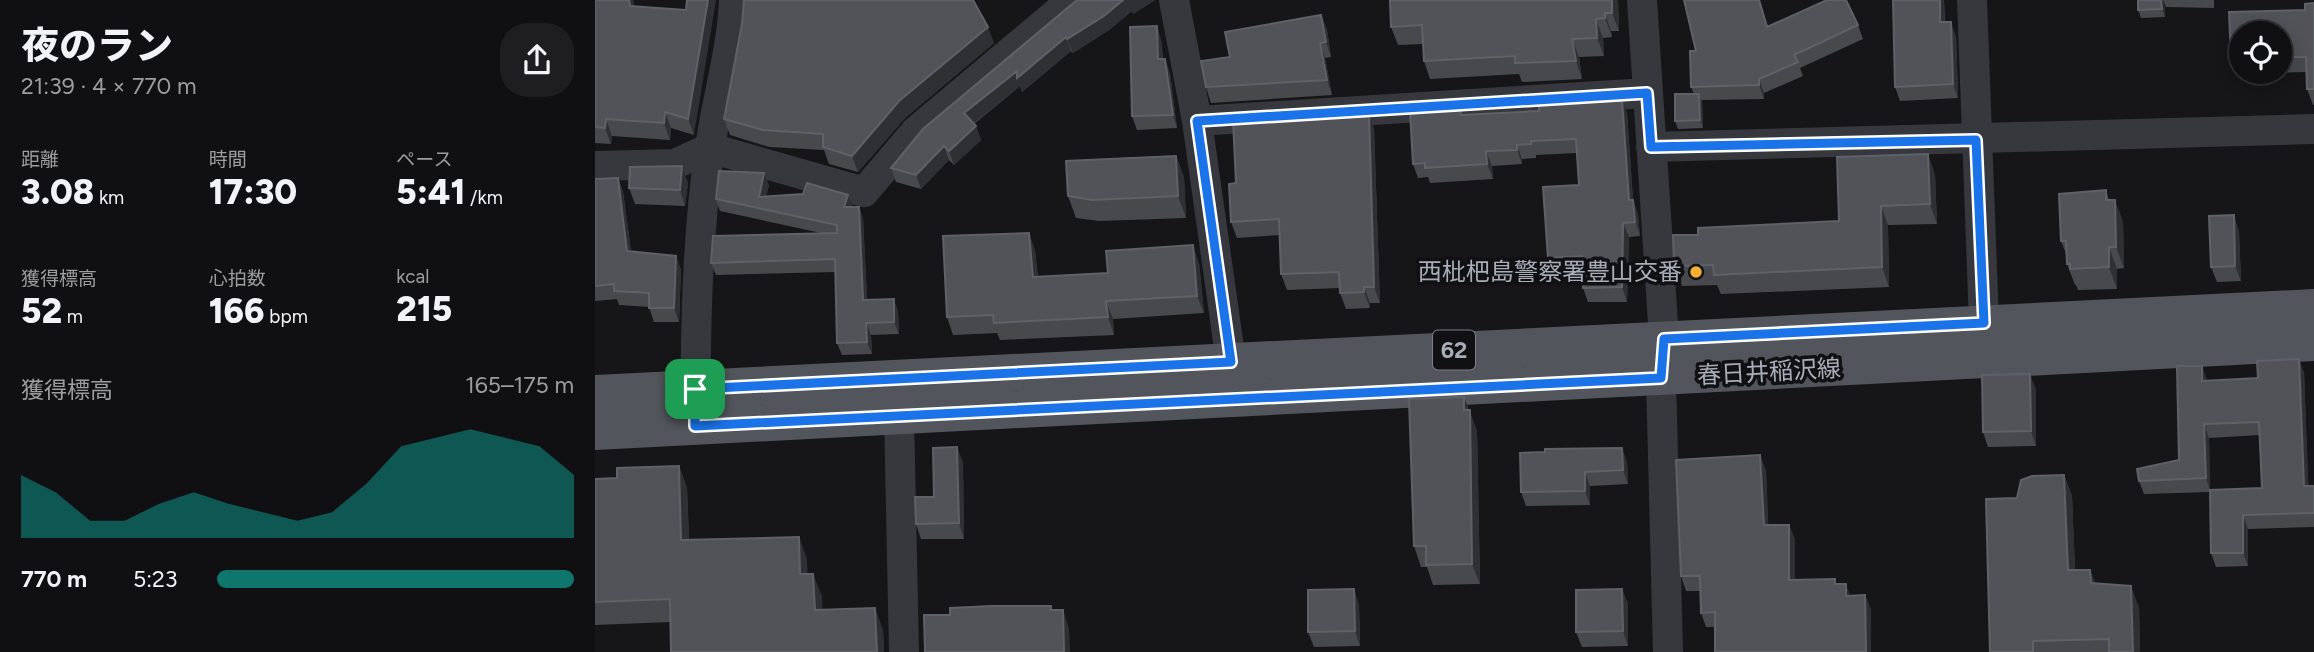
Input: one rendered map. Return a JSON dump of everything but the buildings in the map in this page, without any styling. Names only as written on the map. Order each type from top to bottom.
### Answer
[{"type":"main road","name":"春日井稲沢線","points":[[595,431],[695,408],[1231,362],[2314,308]]},
{"type":"main road","name":"春日井稲沢線","points":[[595,394],[695,408],[899,414],[1661,378],[2314,342]]},
{"type":"street","points":[[695,408],[694,331],[709,148],[733,28],[734,0]]},
{"type":"street","points":[[595,166],[675,164],[709,148],[863,192],[916,131],[1072,0]]},
{"type":"street","points":[[1174,0],[1197,121],[1231,362]]},
{"type":"street","points":[[1642,0],[1664,339],[1661,378],[1668,652]]},
{"type":"street","points":[[1972,0],[1984,323]]},
{"type":"street","points":[[1197,121],[1647,93]]},
{"type":"street","points":[[1651,147],[2314,129]]},
{"type":"street","points":[[899,414],[904,652]]},
{"type":"place","name":"西枇杷島警察署豊山交番","points":[[1696,272]]},
{"type":"route","points":[[1647,93],[1651,147],[1976,140],[1984,323],[1664,339],[1661,378],[695,426],[695,389],[1231,362],[1197,121],[1647,93]]}]
